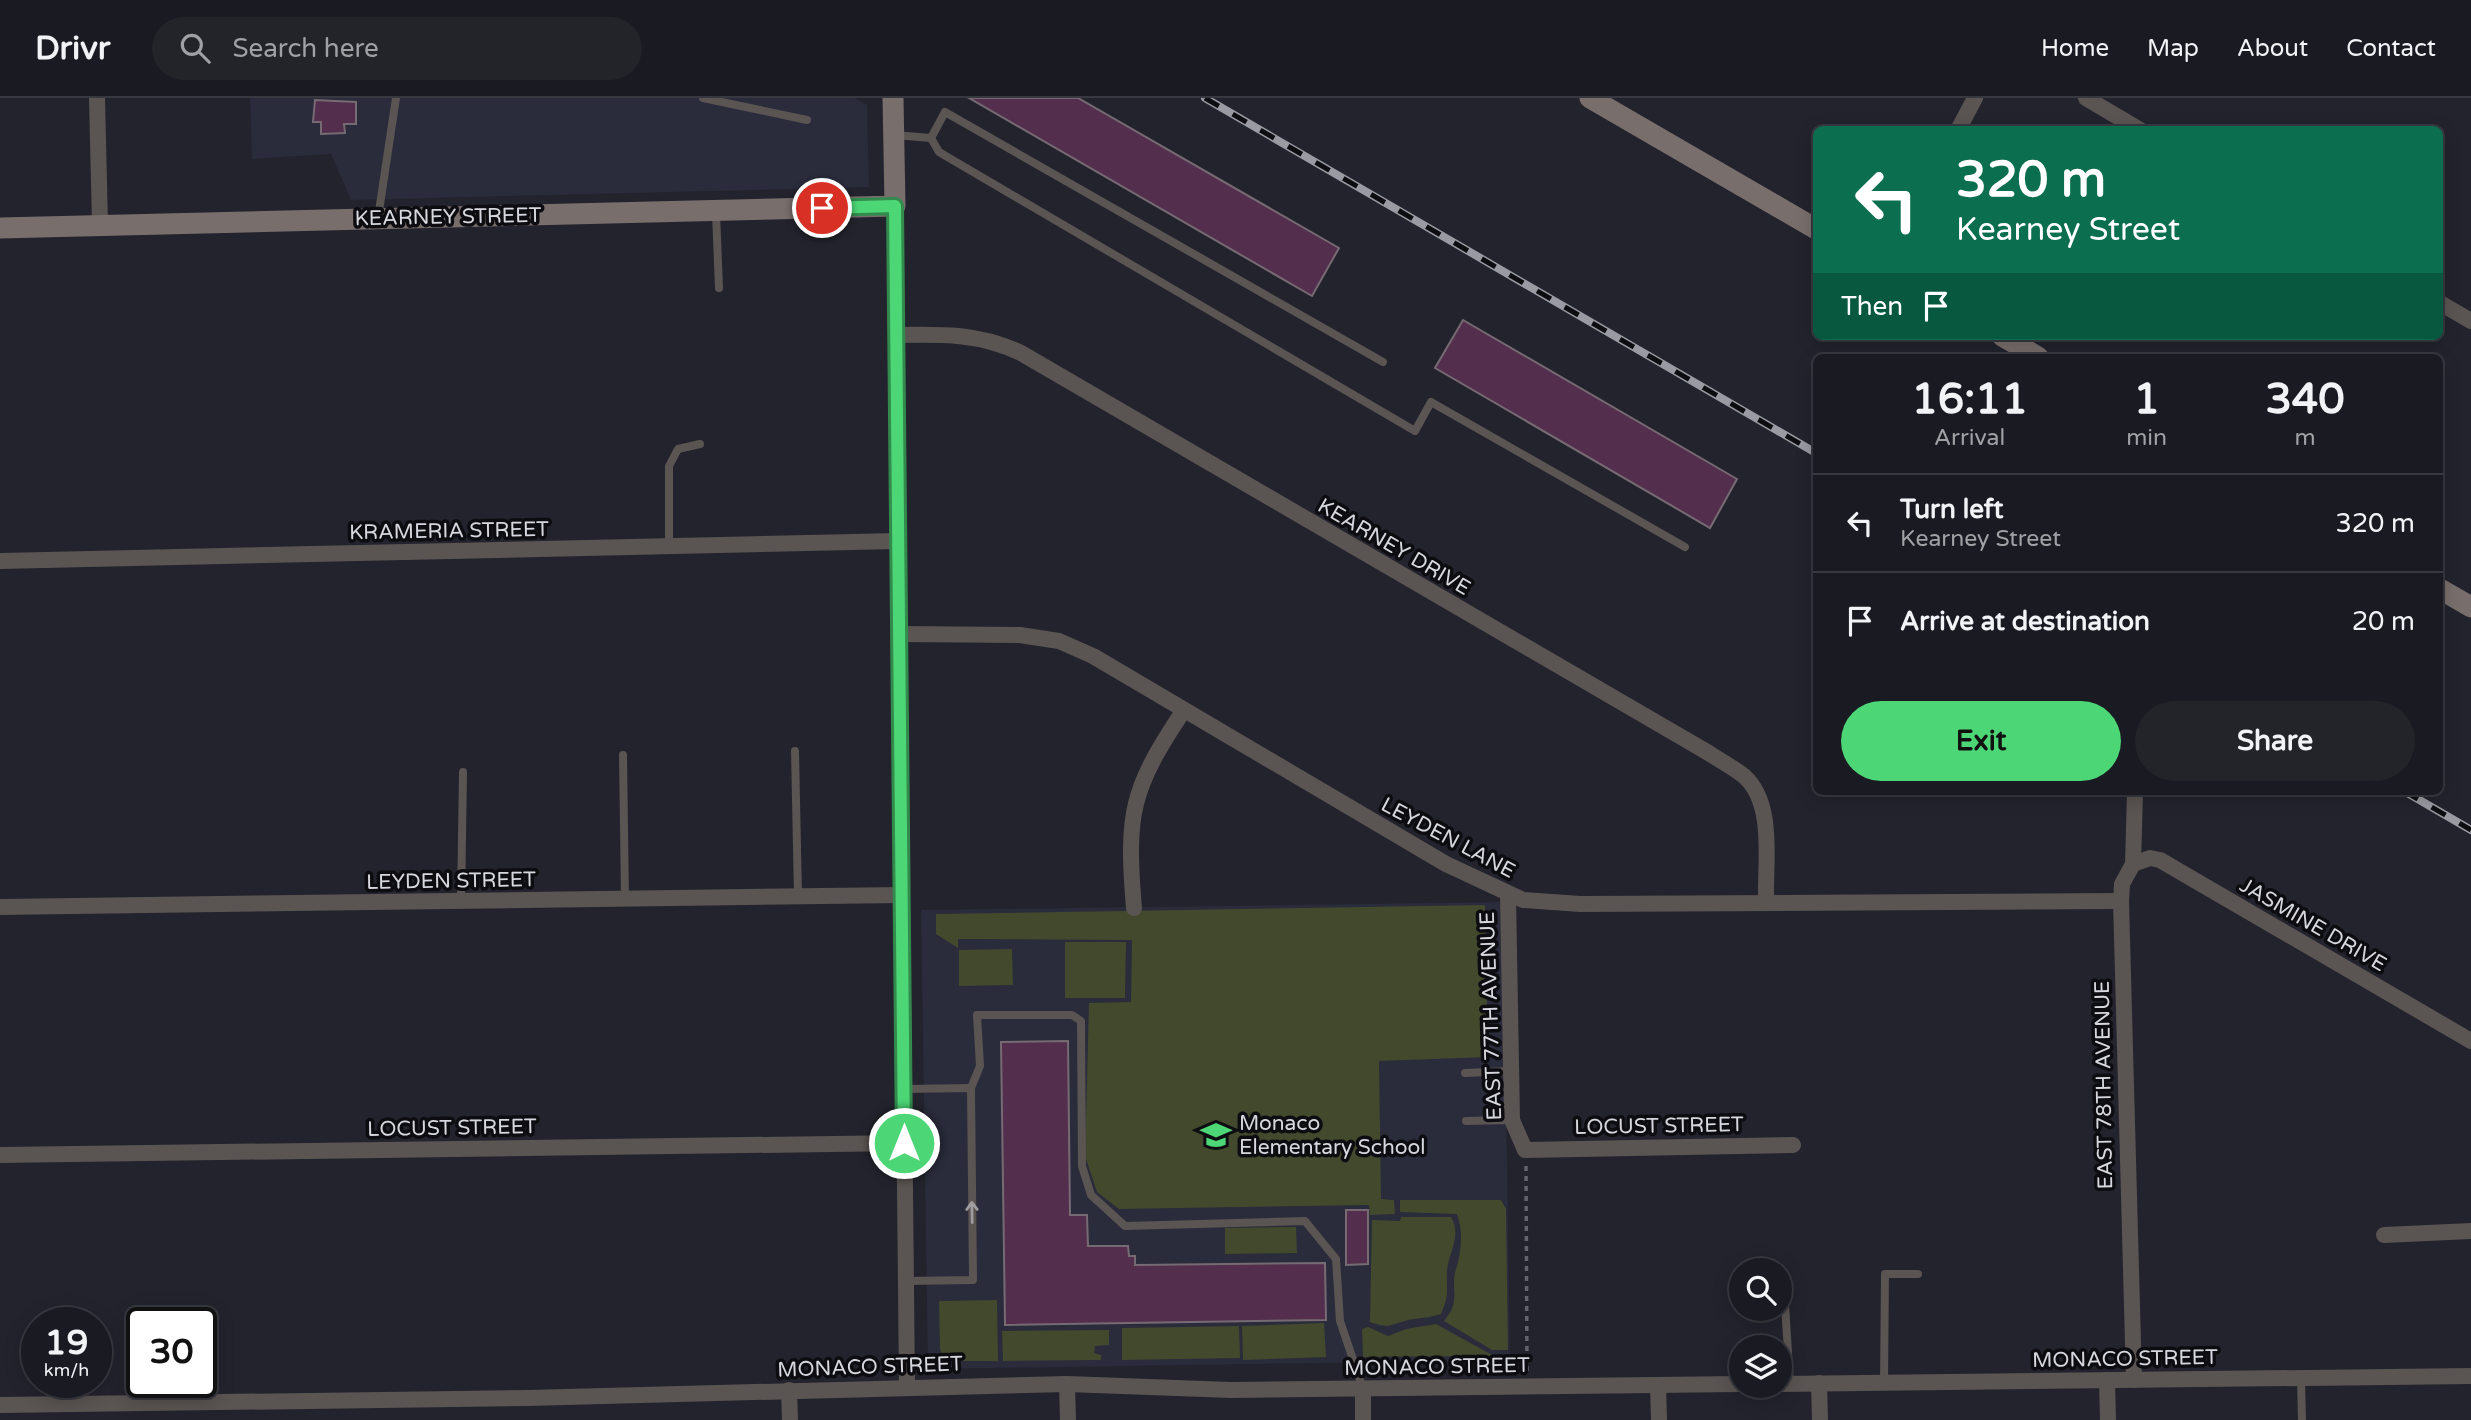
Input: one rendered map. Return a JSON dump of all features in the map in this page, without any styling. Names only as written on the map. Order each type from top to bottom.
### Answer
[{"type":"street","points":[[97,98],[100,225]]},
{"type":"street","points":[[894,98],[907,1387]]},
{"type":"street","points":[[1590,98],[1813,227]]},
{"type":"street","points":[[1960,126],[1975,98]]},
{"type":"street","points":[[2086,98],[2133,126]]},
{"type":"street","name":"KEARNEY STREET","points":[[0,228],[895,206]]},
{"type":"street","points":[[2443,305],[2471,321]]},
{"type":"street","name":"KEARNEY DRIVE","points":[[896,335],[950,333],[978,337],[1021,354],[1744,776],[1759,796],[1764,829],[1766,901]]},
{"type":"street","points":[[2009,340],[2033,354]]},
{"type":"street","name":"KRAMERIA STREET","points":[[0,561],[898,541]]},
{"type":"street","points":[[2443,591],[2471,607]]},
{"type":"street","name":"LEYDEN LANE","points":[[899,634],[1020,635],[1059,641],[1093,656],[1446,864],[1508,895],[1534,902],[2121,901]]},
{"type":"street","points":[[1134,908],[1130,837],[1138,790],[1157,751],[1184,710]]},
{"type":"street","name":"EAST 78TH AVENUE","points":[[2134,1380],[2121,901],[2122,884],[2133,864],[2135,795]]},
{"type":"street","name":"JASMINE DRIVE","points":[[2133,864],[2150,858],[2160,860],[2471,1041]]},
{"type":"street","name":"LEYDEN STREET","points":[[0,907],[902,895]]},
{"type":"street","name":"EAST 77TH AVENUE","points":[[1508,895],[1512,1120],[1525,1150]]},
{"type":"street","name":"LOCUST STREET","points":[[0,1155],[904,1143]]},
{"type":"street","name":"LOCUST STREET","points":[[1525,1150],[1793,1145]]},
{"type":"street","points":[[2384,1235],[2471,1231]]},
{"type":"street","name":"MONACO STREET","points":[[1792,1384],[2471,1376]]},
{"type":"street","points":[[2107,1380],[2108,1420]]},
{"type":"street","points":[[1819,1383],[1820,1420]]},
{"type":"street","points":[[1067,1384],[1068,1420]]},
{"type":"street","name":"MONACO STREET","points":[[0,1405],[528,1398],[1067,1384],[1231,1390],[1729,1384]]},
{"type":"street","points":[[1658,1385],[1659,1420]]},
{"type":"street","points":[[1363,1389],[1363,1420]]},
{"type":"street","points":[[789,1390],[790,1420]]},
{"type":"lane","points":[[378,218],[396,98]]},
{"type":"lane","points":[[703,98],[807,120]]},
{"type":"lane","points":[[931,138],[945,113],[1382,362]]},
{"type":"lane","points":[[894,135],[931,138]]},
{"type":"lane","points":[[931,138],[939,152],[1415,431],[1430,402],[1685,547]]},
{"type":"lane","points":[[715,210],[719,288]]},
{"type":"lane","points":[[669,546],[669,466],[678,449],[700,444]]},
{"type":"lane","points":[[795,751],[798,896]]},
{"type":"lane","points":[[624,755],[625,899]]},
{"type":"lane","points":[[461,901],[463,772]]},
{"type":"lane","points":[[906,1281],[973,1280],[971,1088],[980,1066],[977,1015],[1072,1015],[1081,1021],[1082,1166],[1091,1195],[1125,1226],[1305,1221],[1336,1259],[1340,1321],[1363,1389]]},
{"type":"lane","points":[[1465,1073],[1511,1071]]},
{"type":"lane","points":[[904,1089],[971,1088]]},
{"type":"lane","points":[[1466,1121],[1512,1120]]},
{"type":"lane","points":[[1884,1383],[1885,1274],[1918,1274]]},
{"type":"lane","points":[[2301,1378],[2302,1420]]},
{"type":"path","points":[[1525,1150],[1528,1387]]},
{"type":"shaded area","points":[[250,98],[855,98],[867,105],[869,187],[351,200],[331,154],[252,159]]},
{"type":"shaded area","name":"Monaco Elementary School","points":[[1503,902],[1510,1360],[928,1369],[921,910]]},
{"type":"green space","points":[[1485,905],[1488,1057],[1379,1061],[1381,1199],[1394,1200],[1395,1214],[1370,1215],[1369,1205],[1119,1209],[1097,1192],[1085,1156],[1089,1003],[1131,1002],[1132,940],[958,939],[958,948],[936,934],[936,914]]},
{"type":"green space","points":[[1065,942],[1126,942],[1125,998],[1065,998]]},
{"type":"green space","points":[[1012,949],[1013,985],[959,986],[959,950]]},
{"type":"green space","points":[[1400,1200],[1501,1200],[1506,1209],[1508,1350],[1492,1350],[1444,1321],[1454,1302],[1454,1279],[1461,1236],[1457,1214],[1400,1212]]},
{"type":"green space","points":[[1401,1217],[1451,1217],[1455,1237],[1447,1271],[1447,1297],[1441,1314],[1390,1326],[1382,1325],[1370,1322],[1372,1220],[1400,1221]]},
{"type":"green space","points":[[1296,1227],[1297,1253],[1225,1254],[1225,1228]]},
{"type":"green space","points":[[997,1300],[998,1361],[944,1361],[940,1349],[939,1301]]},
{"type":"green space","points":[[1324,1323],[1326,1357],[1243,1360],[1242,1326]]},
{"type":"green space","points":[[1436,1324],[1494,1356],[1363,1357],[1362,1329],[1368,1327],[1388,1336],[1406,1329]]},
{"type":"green space","points":[[1239,1326],[1240,1358],[1122,1360],[1122,1328]]},
{"type":"green space","points":[[1109,1330],[1109,1345],[1095,1346],[1094,1353],[1101,1355],[1101,1360],[1003,1361],[1002,1331]]},
{"type":"building","points":[[969,98],[1078,98],[1339,248],[1312,296]]},
{"type":"building","points":[[315,100],[356,102],[356,124],[344,124],[345,133],[321,134],[321,122],[313,122]]},
{"type":"building","points":[[1463,320],[1737,479],[1710,528],[1435,368]]},
{"type":"building","points":[[1068,1041],[1070,1215],[1087,1215],[1088,1246],[1128,1246],[1129,1256],[1135,1256],[1135,1265],[1325,1263],[1326,1320],[1005,1325],[1001,1042]]},
{"type":"building","points":[[1346,1210],[1368,1210],[1368,1264],[1346,1265]]},
{"type":"railway","points":[[1205,98],[1813,451]]},
{"type":"railway","points":[[2411,795],[2471,830]]},
{"type":"place","name":"Monaco Elementary School","points":[[1216,1135]]},
{"type":"route","points":[[822,208],[895,206],[904,1143]]}]
